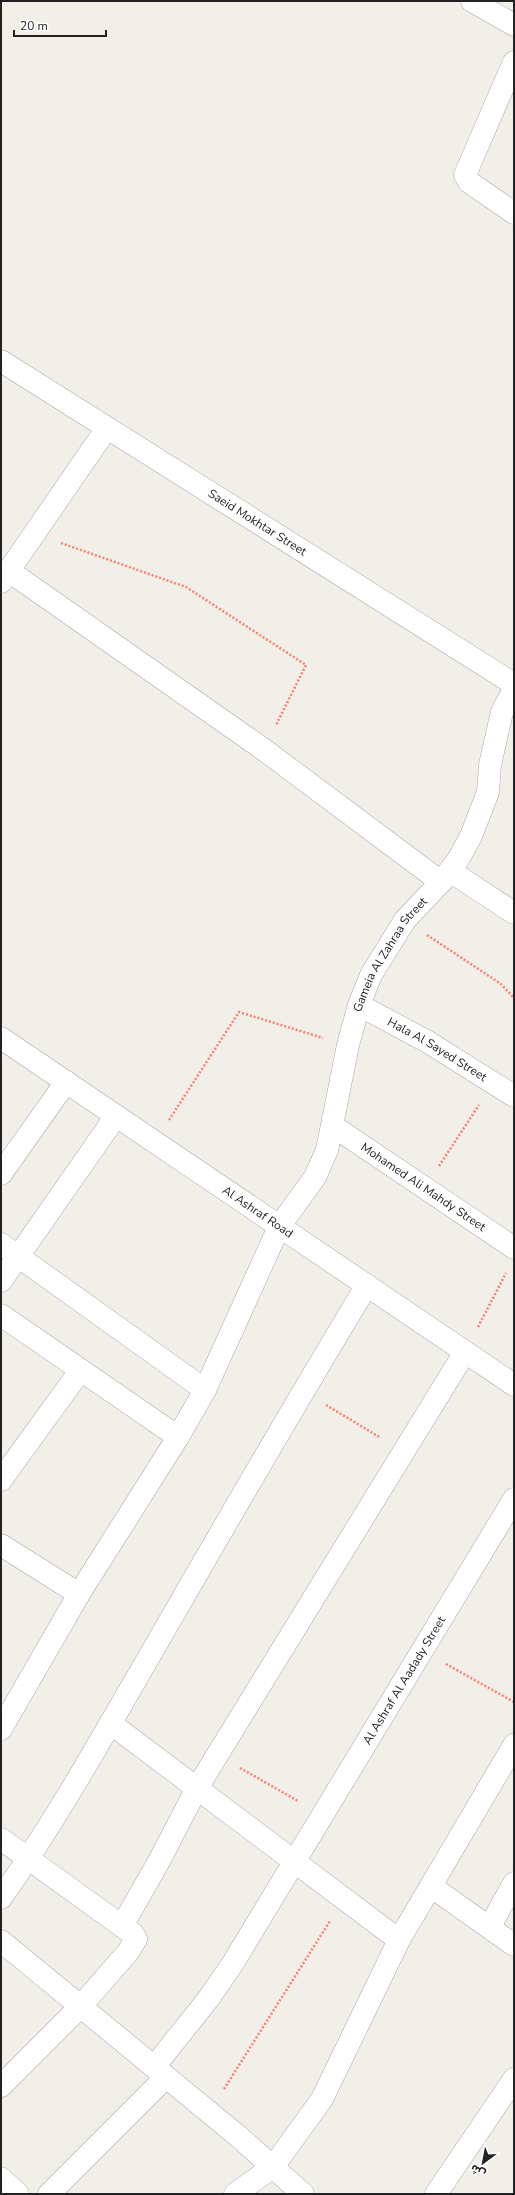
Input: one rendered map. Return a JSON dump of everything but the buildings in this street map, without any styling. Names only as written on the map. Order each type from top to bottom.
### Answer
[{"type":"street","points":[[472,1],[514,25]]},
{"type":"street","points":[[514,62],[465,175],[468,182],[514,213]]},
{"type":"street","name":"Saeid Mokhtar Street","points":[[1,361],[514,684]]},
{"type":"street","points":[[107,428],[36,534],[5,576],[263,749],[446,877],[514,913]]},
{"type":"street","name":"Gameia Al Zahraa Street","points":[[1,1729],[79,1594],[178,1437],[205,1390],[279,1227],[314,1177],[328,1150],[348,1045],[359,1005],[371,975],[405,920],[446,877],[471,836],[488,792],[490,766],[502,712],[514,689]]},
{"type":"street","name":"Hala Al Sayed Street","points":[[359,1005],[428,1042],[494,1082],[514,1096]]},
{"type":"street","name":"Al Ashraf Road","points":[[1,1038],[514,1385]]},
{"type":"street","points":[[1,1174],[66,1082]]},
{"type":"street","points":[[1,1281],[10,1250],[116,1116]]},
{"type":"street","name":"Mohamed Ali Mahdy Street","points":[[333,1126],[514,1248]]},
{"type":"street","points":[[10,1250],[205,1390]]},
{"type":"street","points":[[1,1898],[30,1858],[303,1391],[367,1285]]},
{"type":"street","points":[[1,1315],[80,1371],[178,1437]]},
{"type":"street","points":[[122,1926],[158,1863],[197,1788],[465,1352]]},
{"type":"street","points":[[1,1480],[80,1371]]},
{"type":"street","name":"Al Ashraf Al Aadady Street","points":[[49,2194],[160,2072],[233,1963],[514,1499]]},
{"type":"street","points":[[1,1545],[79,1594]]},
{"type":"street","points":[[110,1723],[399,1940]]},
{"type":"street","points":[[235,2194],[272,2167],[331,2084],[399,1940],[432,1887],[514,1745]]},
{"type":"street","points":[[1,1839],[30,1858],[133,1934],[136,1939],[133,1945],[81,2006],[1,2086]]},
{"type":"street","points":[[490,1926],[514,1883]]},
{"type":"street","points":[[432,1887],[490,1926],[514,1945]]},
{"type":"street","points":[[1,1941],[160,2072],[303,2194]]},
{"type":"street","points":[[436,2194],[514,2079]]},
{"type":"street","points":[[1,2178],[18,2194]]},
{"type":"path","points":[[36,534],[186,587],[306,665],[263,749]]},
{"type":"path","points":[[405,920],[501,984],[514,998]]},
{"type":"path","points":[[155,1142],[239,1012],[348,1045]]},
{"type":"path","points":[[424,1188],[494,1082]]},
{"type":"path","points":[[465,1352],[507,1270]]},
{"type":"path","points":[[303,1391],[404,1452]]},
{"type":"path","points":[[422,1651],[514,1702]]},
{"type":"path","points":[[217,1755],[323,1815]]},
{"type":"path","points":[[208,2113],[344,1898]]}]
